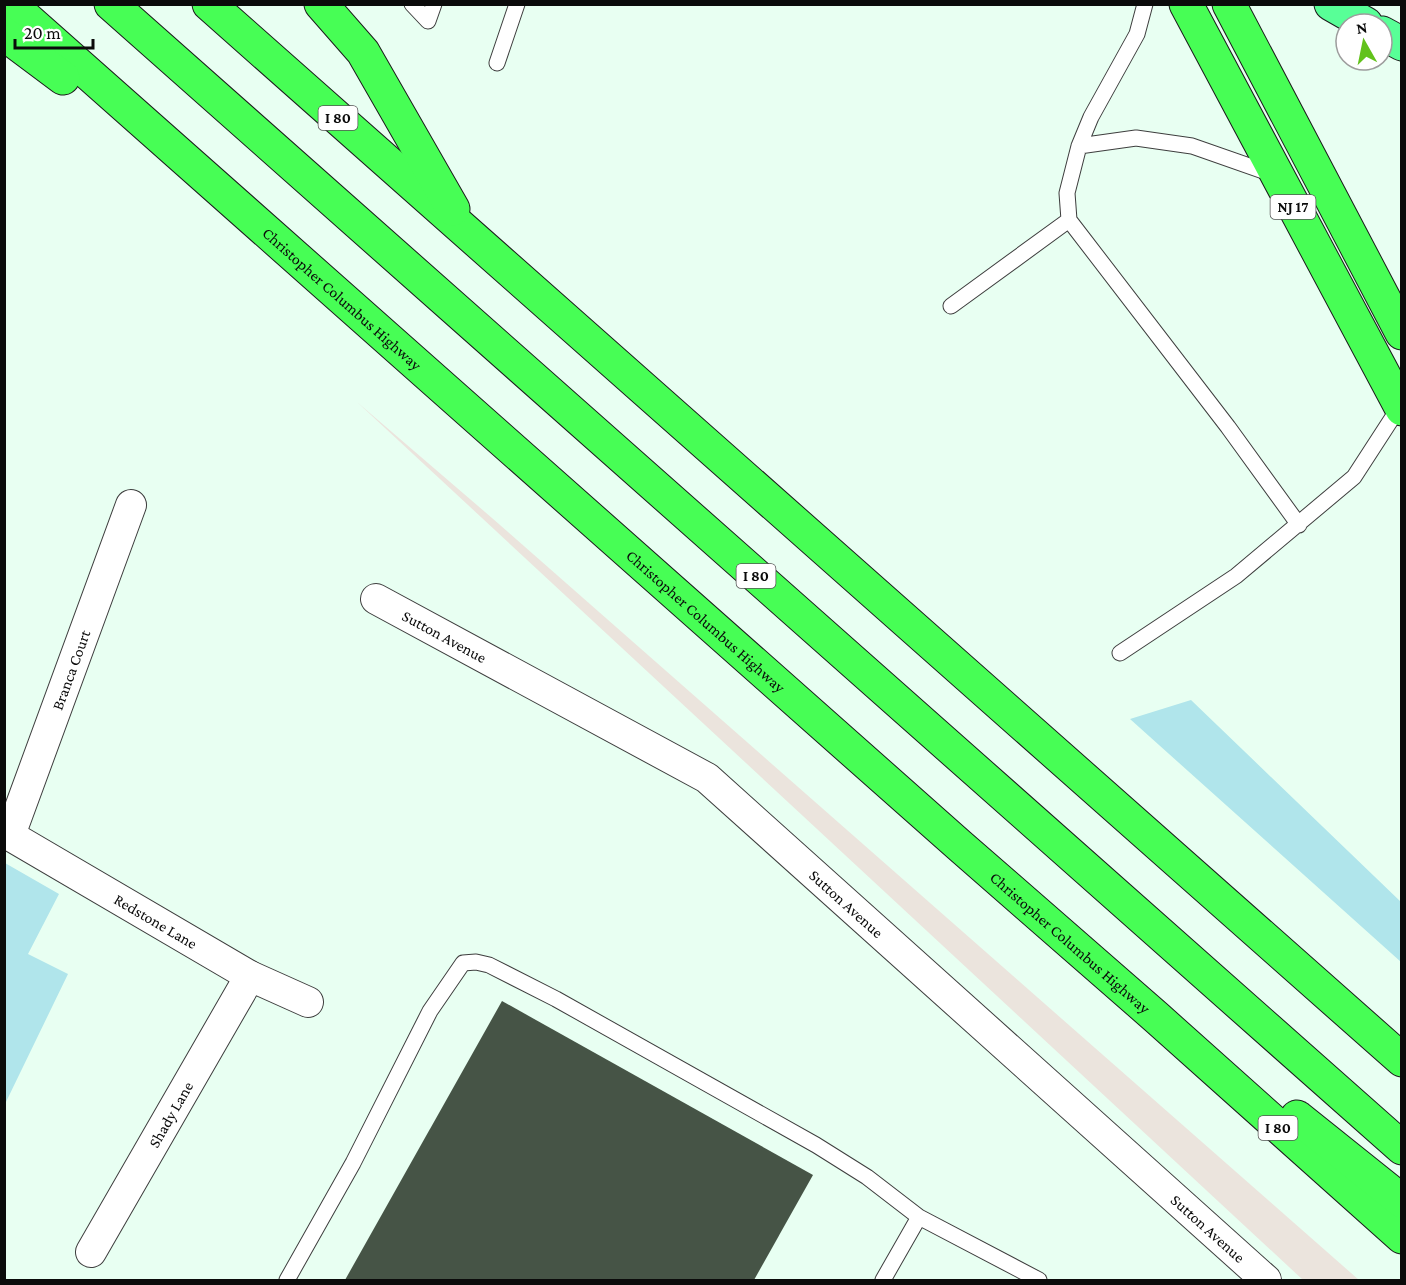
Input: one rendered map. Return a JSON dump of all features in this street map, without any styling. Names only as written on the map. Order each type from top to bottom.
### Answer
[{"type":"highway","name":"Christopher Columbus Highway","points":[[10,4],[1156,1017],[1401,1237]]},
{"type":"highway","name":"I 80","points":[[111,4],[1401,1148]]},
{"type":"highway","name":"I 80","points":[[209,4],[1401,1060]]},
{"type":"highway","points":[[321,4],[363,52],[466,232]]},
{"type":"highway","name":"NJ 17","points":[[1186,4],[1401,408]]},
{"type":"highway","name":"NJ 17","points":[[1229,4],[1401,333]]},
{"type":"highway","points":[[4,34],[259,225]]},
{"type":"highway","points":[[1377,286],[1401,312]]},
{"type":"highway","points":[[1156,1017],[1301,1120],[1401,1201]]},
{"type":"main road","points":[[1331,4],[1345,12]]},
{"type":"street","name":"Branca Court","points":[[7,834],[131,505]]},
{"type":"street","name":"Sutton Avenue","points":[[376,599],[707,778],[1266,1281]]},
{"type":"street","name":"Redstone Lane","points":[[7,834],[250,976],[308,1002]]},
{"type":"street","name":"Shady Lane","points":[[91,1252],[250,976]]},
{"type":"lane","points":[[412,4],[428,21],[434,4]]},
{"type":"lane","points":[[497,63],[517,4]]},
{"type":"lane","points":[[1145,4],[1137,34],[1091,117],[1080,146],[1067,193],[1069,220],[1228,427],[1299,525]]},
{"type":"lane","points":[[1080,146],[1136,138],[1192,146],[1276,176]]},
{"type":"lane","points":[[951,306],[1069,220]]},
{"type":"lane","points":[[1120,653],[1236,576],[1299,525],[1353,477],[1401,408]]},
{"type":"lane","points":[[286,1281],[353,1162],[430,1011],[463,963],[476,962],[489,965],[556,999],[816,1145],[867,1177],[919,1217],[1039,1281]]},
{"type":"lane","points":[[883,1281],[919,1217]]},
{"type":"shaded area","points":[[357,402],[492,518],[1359,1280],[1303,1280]]},
{"type":"shaded area","points":[[1191,700],[1401,902],[1401,962],[1130,719]]},
{"type":"shaded area","points":[[5,863],[59,894],[28,954],[68,974],[5,1104]]},
{"type":"building","points":[[502,1001],[813,1175],[754,1280],[345,1280]]}]
